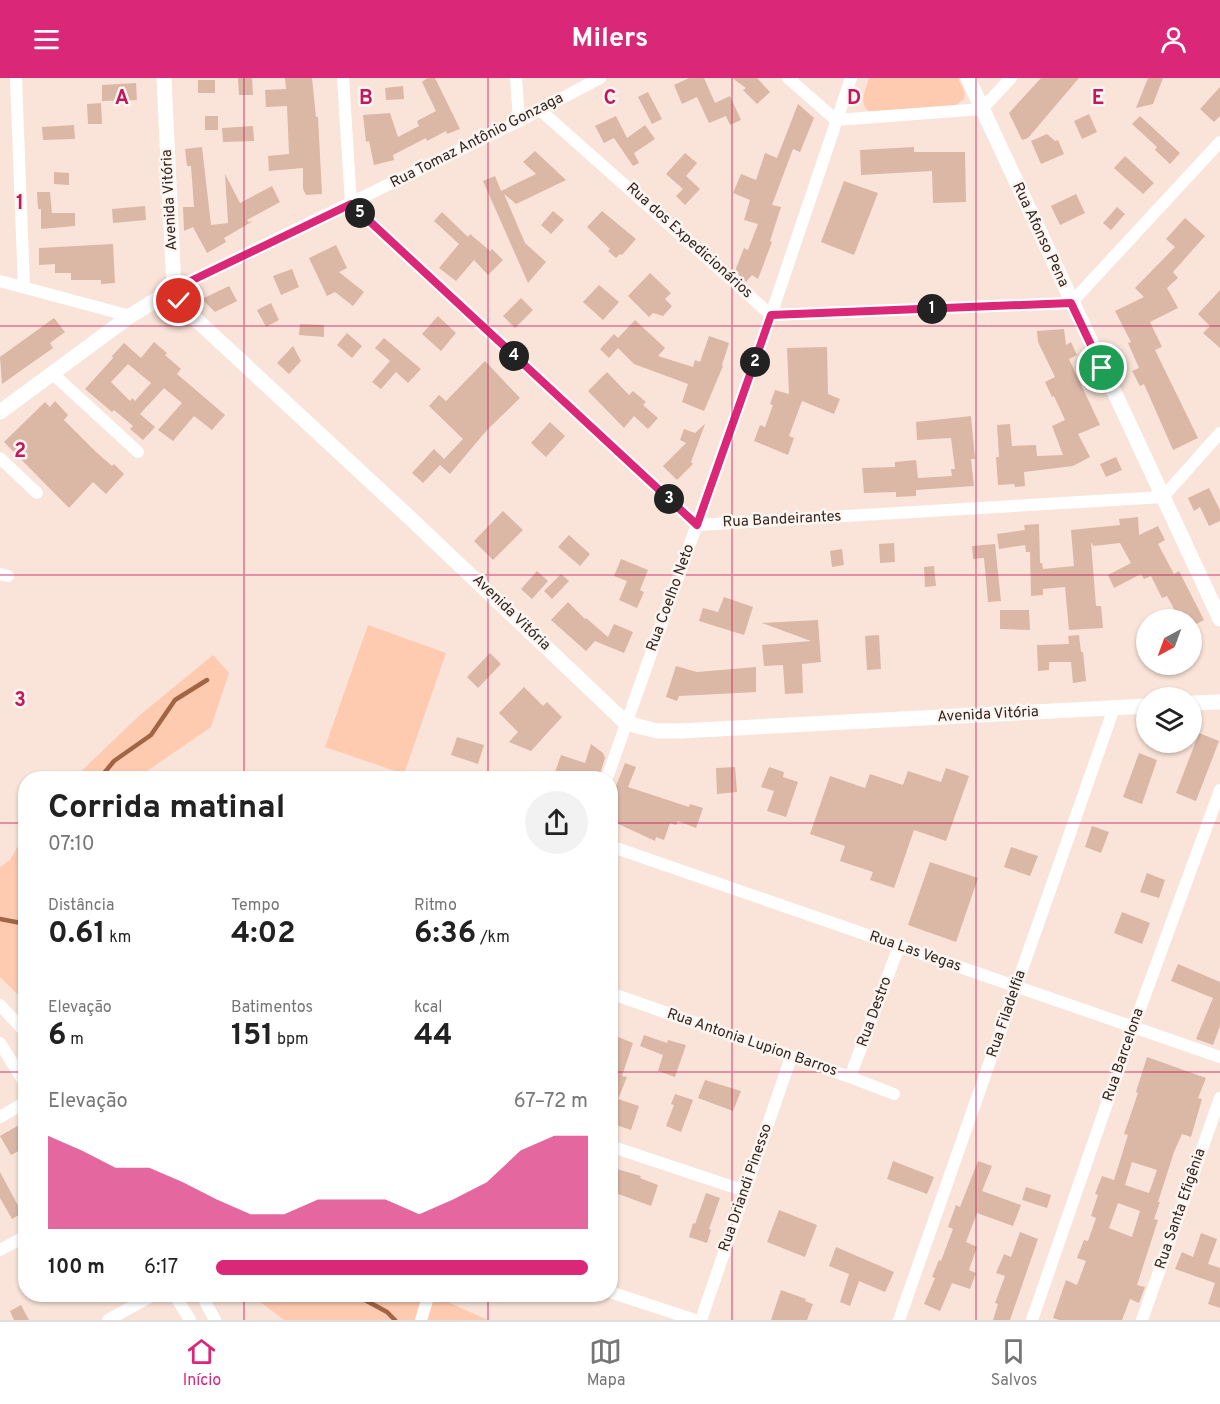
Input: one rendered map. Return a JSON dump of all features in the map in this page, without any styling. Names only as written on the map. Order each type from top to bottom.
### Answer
[{"type":"street","points":[[16,78],[24,287]]},
{"type":"street","name":"Avenida Vitória","points":[[164,78],[174,289],[179,301],[188,312],[626,723],[657,731],[680,731],[1136,707]]},
{"type":"street","points":[[343,78],[351,204],[697,525]]},
{"type":"street","points":[[516,78],[519,121]]},
{"type":"street","name":"Rua Tomaz Antônio Gonzaga","points":[[0,412],[130,316],[174,289],[519,121],[600,78]]},
{"type":"street","points":[[788,78],[836,120],[982,109],[1011,78]]},
{"type":"street","name":"Rua Coelho Neto","points":[[609,771],[771,315],[851,78]]},
{"type":"street","name":"Rua Afonso Pena","points":[[968,78],[1220,619]]},
{"type":"street","name":"Rua dos Expedicionários","points":[[540,110],[771,315]]},
{"type":"street","points":[[771,315],[1071,303],[1220,142]]},
{"type":"street","points":[[0,280],[130,316]]},
{"type":"street","points":[[51,373],[138,452]]},
{"type":"street","points":[[1163,497],[1220,433]]},
{"type":"street","points":[[0,458],[38,493]]},
{"type":"street","name":"Rua Bandeirantes","points":[[697,525],[1163,497]]},
{"type":"street","points":[[1202,703],[1220,702]]},
{"type":"street","name":"Rua Filadelfia","points":[[899,1320],[1114,708]]},
{"type":"street","name":"Rua Barcelona","points":[[1032,1320],[1133,1028],[1220,790]]},
{"type":"street","name":"Rua Las Vegas","points":[[618,849],[1220,1057]]},
{"type":"street","name":"Rua Destro","points":[[850,1077],[899,946]]},
{"type":"street","name":"Rua Antonia Lupion Barros","points":[[618,996],[850,1077],[894,1095]]},
{"type":"street","points":[[0,1005],[18,1024]]},
{"type":"street","points":[[0,1043],[18,1072]]},
{"type":"street","name":"Rua Driandi Pinesso","points":[[701,1320],[791,1057]]},
{"type":"street","name":"Rua Santa Efigênia","points":[[1142,1320],[1220,1098]]},
{"type":"street","points":[[0,1117],[18,1107]]},
{"type":"street","points":[[618,1149],[745,1191]]},
{"type":"street","points":[[0,1250],[18,1240]]},
{"type":"street","points":[[618,1295],[695,1320]]},
{"type":"street","points":[[108,1320],[141,1302]]},
{"type":"street","points":[[179,1302],[190,1320]]},
{"type":"street","points":[[205,1302],[215,1320]]},
{"type":"street","points":[[421,1320],[427,1302]]},
{"type":"shaded area","points":[[869,78],[958,78],[965,93],[964,99],[952,108],[869,111],[863,100]]},
{"type":"shaded area","points":[[368,625],[446,653],[405,771],[395,771],[325,747]]},
{"type":"shaded area","points":[[213,655],[229,673],[211,727],[147,771],[81,771],[140,715]]},
{"type":"shaded area","points":[[18,846],[18,995],[0,977],[0,867],[10,860]]},
{"type":"shaded area","points":[[260,1302],[448,1302],[488,1320],[284,1320]]},
{"type":"building","points":[[238,78],[252,78],[253,95],[239,95]]},
{"type":"building","points":[[285,78],[312,78],[316,117],[318,117],[322,194],[306,195],[303,189],[303,168],[269,171],[268,156],[289,154],[287,106],[266,107],[265,90],[286,89]]},
{"type":"building","points":[[427,78],[435,78],[460,129],[447,134],[446,131],[427,141],[426,138],[393,155],[394,160],[374,165],[369,141],[366,142],[363,115],[390,113],[398,137],[419,126],[417,121],[436,111],[422,82]]},
{"type":"building","points":[[689,78],[704,78],[715,103],[730,96],[741,120],[730,125],[726,116],[709,123],[697,97],[682,104],[674,85]]},
{"type":"building","points":[[732,78],[757,78],[770,92],[757,104],[743,90],[746,88]]},
{"type":"building","points":[[1041,78],[1079,78],[1028,138],[1022,140],[1009,113]]},
{"type":"building","points":[[1148,78],[1163,78],[1153,104],[1136,108]]},
{"type":"building","points":[[198,80],[215,80],[215,93],[198,93]]},
{"type":"building","points":[[136,83],[137,100],[102,101],[102,85]]},
{"type":"building","points":[[403,86],[404,99],[386,100],[385,88]]},
{"type":"building","points":[[1220,87],[1220,116],[1214,122],[1200,109]]},
{"type":"building","points":[[648,92],[662,119],[652,124],[638,97]]},
{"type":"building","points":[[101,103],[102,124],[88,124],[87,104]]},
{"type":"building","points":[[798,104],[814,118],[800,152],[793,149],[772,205],[781,207],[770,241],[772,242],[758,279],[752,275],[746,282],[735,271],[744,248],[748,250],[758,224],[744,220],[750,200],[733,193],[741,174],[756,180],[765,153],[777,158]]},
{"type":"building","points":[[1089,114],[1097,132],[1082,139],[1074,121]]},
{"type":"building","points":[[205,116],[218,116],[218,130],[205,130]]},
{"type":"building","points":[[616,116],[627,138],[645,125],[655,139],[634,153],[639,163],[633,166],[614,138],[604,143],[595,126]]},
{"type":"building","points":[[1140,116],[1180,153],[1170,164],[1155,150],[1157,147],[1132,124]]},
{"type":"building","points":[[74,125],[75,139],[43,140],[42,127]]},
{"type":"building","points":[[253,126],[254,141],[223,142],[222,128]]},
{"type":"building","points":[[1047,134],[1055,141],[1058,140],[1064,154],[1041,164],[1031,141]]},
{"type":"building","points":[[202,147],[211,225],[228,223],[225,174],[240,203],[272,186],[280,202],[247,220],[248,222],[253,221],[224,238],[226,242],[207,253],[193,227],[184,231],[183,207],[194,207],[191,166],[187,166],[185,149]]},
{"type":"building","points":[[914,147],[914,152],[965,152],[966,202],[933,203],[932,171],[861,175],[860,150]]},
{"type":"building","points":[[535,151],[566,180],[516,204],[504,194],[525,243],[546,262],[528,283],[483,181],[495,176],[501,191],[536,174],[523,162]]},
{"type":"building","points":[[685,153],[697,163],[686,176],[700,189],[685,205],[676,196],[683,189],[666,174]]},
{"type":"building","points":[[1125,156],[1154,183],[1143,194],[1114,168]]},
{"type":"building","points":[[54,172],[69,173],[69,185],[54,184]]},
{"type":"building","points":[[844,181],[878,193],[854,255],[821,242]]},
{"type":"building","points":[[37,192],[50,192],[52,213],[75,213],[75,226],[41,229],[41,209],[38,209]]},
{"type":"building","points":[[1076,194],[1085,213],[1060,225],[1051,206]]},
{"type":"building","points":[[145,206],[146,220],[113,223],[112,209]]},
{"type":"building","points":[[1117,207],[1125,214],[1111,230],[1103,223]]},
{"type":"building","points":[[553,211],[564,220],[551,234],[541,225]]},
{"type":"building","points":[[602,211],[636,239],[622,255],[616,258],[587,227]]},
{"type":"building","points":[[442,212],[468,237],[470,234],[490,251],[492,249],[503,260],[488,275],[474,260],[456,281],[439,268],[459,244],[434,221]]},
{"type":"building","points":[[1185,218],[1205,236],[1173,272],[1178,278],[1167,288],[1178,308],[1150,322],[1162,347],[1155,350],[1198,438],[1173,450],[1144,384],[1140,386],[1132,371],[1139,368],[1128,343],[1131,342],[1115,311],[1144,297],[1135,288],[1175,247],[1166,239]]},
{"type":"building","points":[[113,244],[115,283],[101,284],[101,280],[71,280],[71,273],[55,273],[55,264],[39,265],[39,248]]},
{"type":"building","points":[[336,245],[347,268],[339,272],[364,292],[353,306],[335,292],[327,296],[309,258]]},
{"type":"building","points":[[292,269],[299,287],[281,295],[273,276]]},
{"type":"building","points":[[650,273],[671,293],[665,299],[672,306],[663,316],[653,313],[649,317],[628,296]]},
{"type":"building","points":[[599,285],[619,302],[603,320],[583,302]]},
{"type":"building","points":[[229,286],[237,301],[215,312],[202,299]]},
{"type":"building","points":[[1220,290],[1220,348],[1203,333],[1210,326],[1198,314]]},
{"type":"building","points":[[521,298],[533,310],[515,328],[503,316]]},
{"type":"building","points":[[271,303],[279,320],[266,327],[257,310]]},
{"type":"building","points":[[438,316],[456,333],[441,351],[422,334]]},
{"type":"building","points":[[54,318],[65,332],[50,343],[53,348],[2,384],[0,357]]},
{"type":"building","points":[[635,320],[665,348],[658,356],[693,367],[695,360],[700,362],[709,336],[729,343],[723,366],[704,411],[682,402],[688,384],[634,364],[618,348],[609,358],[600,349],[614,334],[618,338]]},
{"type":"building","points":[[300,324],[324,325],[324,337],[299,335]]},
{"type":"building","points":[[1064,329],[1066,345],[1071,342],[1077,355],[1069,359],[1100,425],[1078,434],[1090,457],[1073,466],[1024,472],[1025,486],[998,485],[997,425],[1010,424],[1012,446],[1036,445],[1037,456],[1063,455],[1052,426],[1065,420],[1045,382],[1055,377],[1038,342],[1037,331]]},
{"type":"building","points":[[347,333],[362,346],[352,358],[337,345]]},
{"type":"building","points":[[384,338],[421,369],[408,383],[396,372],[381,389],[372,382],[390,361],[375,348]]},
{"type":"building","points":[[154,342],[181,369],[177,374],[225,415],[212,430],[194,416],[173,441],[158,430],[182,403],[164,388],[140,414],[155,427],[143,440],[130,429],[133,426],[85,389],[124,343],[141,358]],"holes":[[[128,364],[151,383],[135,401],[132,398],[130,401],[111,382]]]},
{"type":"building","points":[[293,346],[301,361],[289,374],[277,363]]},
{"type":"building","points":[[827,347],[828,394],[840,399],[834,414],[802,401],[789,436],[794,438],[788,455],[754,441],[760,425],[765,427],[773,405],[770,404],[775,390],[789,394],[787,348]]},
{"type":"building","points":[[485,361],[520,398],[487,430],[450,474],[440,465],[423,483],[412,473],[434,449],[444,459],[463,439],[429,406],[439,395],[446,401]]},
{"type":"building","points":[[607,372],[629,395],[633,391],[646,402],[643,405],[658,418],[648,429],[634,416],[624,428],[588,391]]},
{"type":"building","points":[[55,401],[68,415],[64,420],[96,452],[124,474],[106,494],[93,482],[69,508],[4,442],[45,402],[50,407]]},
{"type":"building","points":[[971,416],[975,459],[971,459],[974,486],[916,490],[916,496],[896,497],[896,492],[864,493],[862,468],[895,467],[895,462],[916,460],[918,478],[952,476],[951,469],[955,469],[951,438],[917,440],[916,422]]},
{"type":"building","points":[[550,422],[565,436],[546,457],[531,443]]},
{"type":"building","points":[[705,424],[691,462],[693,464],[677,480],[663,466],[686,443],[680,440],[684,429],[695,433]]},
{"type":"building","points":[[1116,457],[1122,470],[1106,477],[1100,464]]},
{"type":"building","points":[[1209,488],[1220,510],[1220,521],[1209,526],[1200,507],[1194,511],[1188,498]]},
{"type":"building","points":[[503,511],[523,530],[493,560],[474,541]]},
{"type":"building","points":[[1138,517],[1139,535],[1158,526],[1165,540],[1158,544],[1174,574],[1179,571],[1198,609],[1174,609],[1167,596],[1162,598],[1151,576],[1144,579],[1141,574],[1114,588],[1108,575],[1131,563],[1120,543],[1093,546],[1091,542],[1096,606],[1101,606],[1103,628],[1069,630],[1065,587],[1043,589],[1043,595],[1031,596],[1030,552],[1026,552],[1025,545],[999,549],[997,534],[1025,530],[1024,525],[1039,524],[1040,563],[1043,569],[1074,566],[1071,530],[1120,525],[1119,519]]},
{"type":"building","points":[[569,535],[590,554],[580,566],[558,547]]},
{"type":"building","points":[[894,543],[895,562],[880,563],[879,544]]},
{"type":"building","points":[[995,544],[1001,601],[988,602],[984,558],[973,559],[972,546]]},
{"type":"building","points":[[842,549],[844,565],[832,567],[830,551]]},
{"type":"building","points":[[621,559],[648,570],[640,590],[644,592],[637,608],[619,600],[627,581],[614,576]]},
{"type":"building","points":[[934,566],[936,586],[925,587],[924,567]]},
{"type":"building","points":[[537,571],[548,581],[532,599],[521,589]]},
{"type":"building","points":[[561,574],[569,581],[552,599],[544,591]]},
{"type":"building","points":[[724,597],[753,607],[744,635],[699,621],[703,608],[718,612]]},
{"type":"building","points":[[568,602],[608,637],[614,624],[633,632],[624,653],[595,641],[586,651],[551,620]]},
{"type":"building","points":[[1000,610],[1029,610],[1030,630],[1000,629]]},
{"type":"building","points":[[818,620],[821,662],[802,664],[803,693],[785,694],[783,665],[764,666],[762,645],[811,641],[762,623]]},
{"type":"building","points":[[879,635],[881,669],[867,670],[865,636]]},
{"type":"building","points":[[1079,635],[1086,681],[1073,683],[1071,662],[1049,662],[1049,670],[1038,671],[1037,645],[1069,644],[1068,636]]},
{"type":"building","points":[[490,653],[501,664],[478,688],[467,677]]},
{"type":"building","points":[[676,666],[697,672],[756,667],[756,692],[679,696],[677,701],[666,697]]},
{"type":"building","points":[[524,687],[543,706],[547,702],[562,717],[531,751],[509,742],[518,732],[499,713]]},
{"type":"building","points":[[1202,734],[1219,741],[1196,801],[1176,793],[1191,753],[1202,753]]},
{"type":"building","points":[[457,737],[484,745],[478,764],[451,755]]},
{"type":"building","points":[[591,744],[603,753],[605,758],[601,771],[555,771],[561,755],[585,763]]},
{"type":"building","points":[[1139,753],[1157,760],[1142,804],[1123,797]]},
{"type":"building","points":[[625,763],[636,767],[628,787],[689,807],[690,804],[703,808],[696,828],[678,821],[676,825],[670,823],[664,840],[656,837],[655,841],[618,824],[618,781]]},
{"type":"building","points":[[735,767],[737,792],[717,794],[716,768]]},
{"type":"building","points":[[769,767],[784,772],[783,777],[798,782],[786,817],[767,811],[774,791],[761,787]]},
{"type":"building","points":[[946,768],[969,776],[946,841],[914,830],[894,888],[870,880],[873,872],[840,861],[845,846],[810,834],[830,776],[865,788],[870,774],[903,785],[908,771],[941,782]]},
{"type":"building","points":[[1092,826],[1109,832],[1101,853],[1085,847]]},
{"type":"building","points":[[1011,847],[1038,856],[1030,876],[1004,867]]},
{"type":"building","points":[[930,862],[978,878],[956,942],[908,925]]},
{"type":"building","points":[[1147,873],[1165,880],[1159,898],[1140,892]]},
{"type":"building","points":[[1122,912],[1150,923],[1142,944],[1114,933]]},
{"type":"building","points":[[1178,964],[1220,982],[1220,1026],[1213,1045],[1196,1039],[1213,998],[1171,981]]},
{"type":"building","points":[[644,1035],[667,1043],[668,1040],[686,1045],[675,1077],[658,1071],[663,1055],[640,1046]]},
{"type":"building","points":[[618,1037],[633,1043],[622,1076],[627,1077],[618,1099]]},
{"type":"building","points":[[1147,1057],[1206,1078],[1198,1098],[1202,1099],[1191,1137],[1182,1134],[1158,1202],[1160,1202],[1154,1219],[1158,1220],[1137,1285],[1145,1287],[1139,1303],[1130,1299],[1122,1320],[1059,1320],[1053,1318],[1066,1280],[1077,1285],[1086,1261],[1077,1258],[1084,1240],[1088,1241],[1096,1218],[1091,1216],[1098,1195],[1095,1194],[1102,1176],[1114,1180],[1128,1135],[1124,1134],[1138,1093],[1136,1092]],"holes":[[[1132,1162],[1157,1170],[1149,1193],[1125,1185]],[[1118,1203],[1140,1211],[1132,1237],[1109,1228]]]},
{"type":"building","points":[[705,1080],[741,1091],[733,1111],[698,1098]]},
{"type":"building","points":[[675,1094],[693,1100],[681,1132],[666,1126],[674,1105],[671,1104]]},
{"type":"building","points":[[618,1099],[639,1106],[631,1130],[618,1126]]},
{"type":"building","points":[[18,1126],[18,1151],[11,1155],[0,1136]]},
{"type":"building","points":[[893,1161],[934,1177],[927,1194],[887,1179]]},
{"type":"building","points":[[978,1161],[992,1166],[982,1191],[1021,1205],[1013,1226],[977,1213],[966,1242],[977,1247],[969,1270],[976,1273],[970,1289],[952,1283],[940,1311],[924,1304],[935,1278],[932,1277],[939,1260],[941,1261],[953,1229],[948,1227],[956,1205],[960,1207]]},
{"type":"building","points":[[618,1169],[641,1176],[640,1178],[658,1185],[651,1206],[618,1194]]},
{"type":"building","points":[[0,1172],[18,1206],[18,1215],[12,1219],[0,1198]]},
{"type":"building","points":[[1026,1187],[1051,1195],[1047,1208],[1022,1200]]},
{"type":"building","points":[[706,1193],[720,1198],[709,1229],[711,1230],[707,1243],[689,1237]]},
{"type":"building","points":[[779,1210],[817,1225],[805,1257],[767,1242]]},
{"type":"building","points":[[1020,1232],[1038,1239],[1010,1320],[993,1320],[998,1304],[995,1303],[1005,1276],[996,1273],[1004,1254],[1011,1257]]},
{"type":"building","points":[[1201,1233],[1217,1239],[1208,1264],[1220,1268],[1220,1308],[1208,1304],[1215,1283],[1175,1269],[1182,1252],[1193,1257]]},
{"type":"building","points":[[836,1247],[894,1272],[885,1292],[859,1281],[850,1306],[840,1302],[849,1274],[829,1266]]},
{"type":"building","points":[[781,1290],[813,1304],[807,1320],[771,1320]]},
{"type":"building","points":[[21,1305],[29,1320],[14,1320],[10,1311]]},
{"type":"waterway","points":[[106,771],[114,761],[151,735],[175,700],[207,680]]},
{"type":"waterway","points":[[0,919],[18,922]]},
{"type":"waterway","points":[[369,1302],[387,1312],[395,1320]]},
{"type":"route","points":[[179,301],[174,289],[351,204],[697,525],[771,315],[1071,303],[1102,368]]}]
